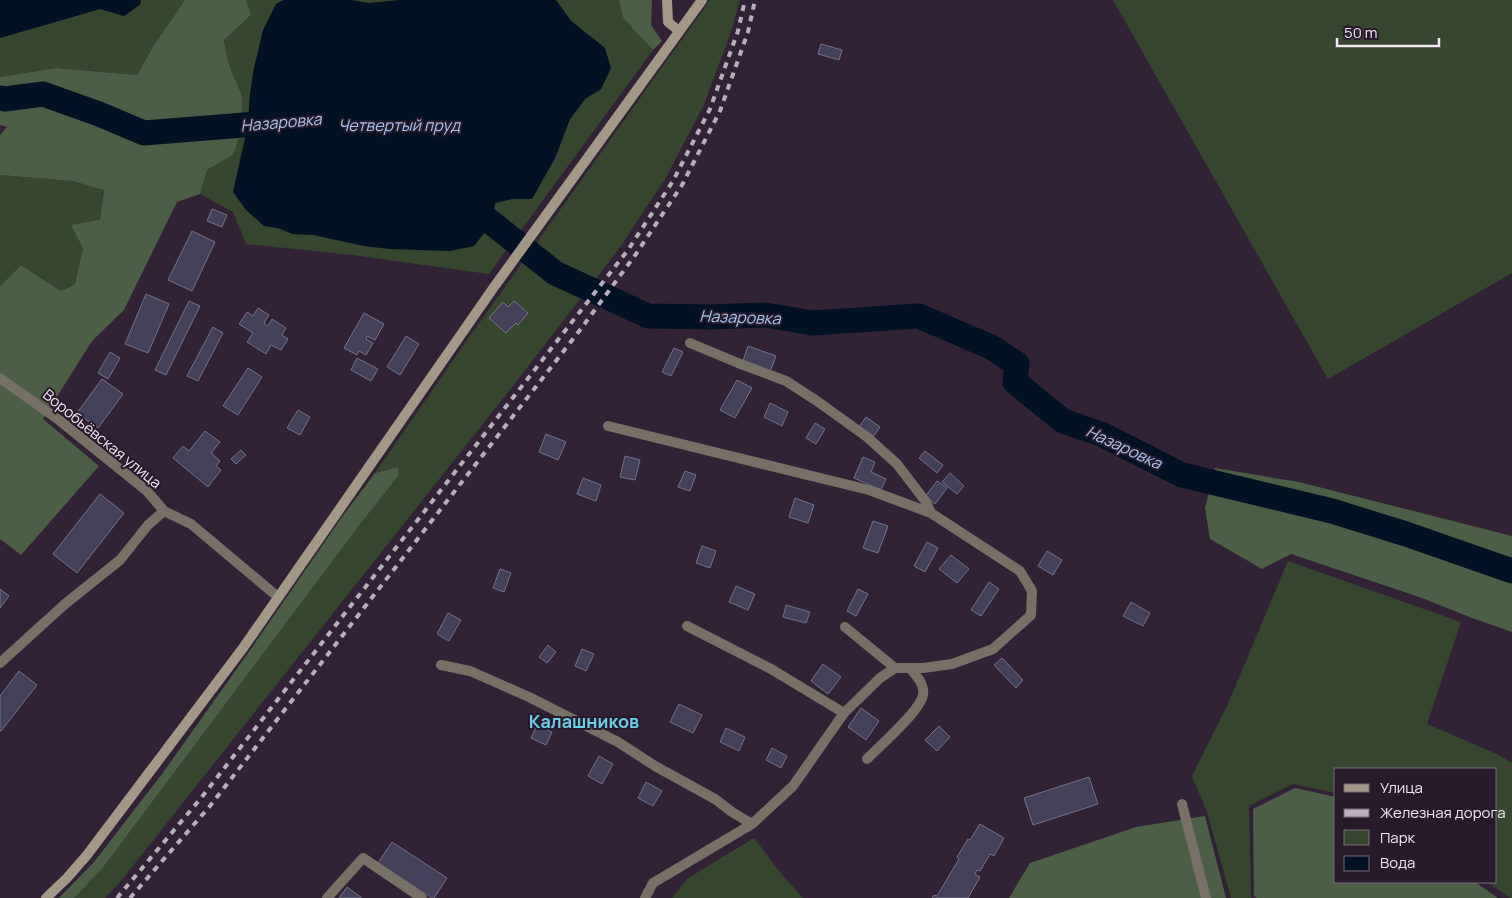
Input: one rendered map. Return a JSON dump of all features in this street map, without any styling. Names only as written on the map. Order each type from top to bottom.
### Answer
[{"type":"street","points":[[667,0],[668,22],[679,31]]},
{"type":"street","points":[[46,898],[67,878],[93,848],[167,750],[278,597],[494,286],[702,0]]},
{"type":"street","points":[[690,342],[786,381],[817,401],[867,437],[897,464],[926,502],[931,513]]},
{"type":"street","name":"Воробьёвская улица","points":[[0,378],[59,420],[147,491],[164,511],[191,524],[278,597]]},
{"type":"street","points":[[608,426],[869,490],[931,513],[1020,571],[1032,591],[1031,615],[993,649],[952,664],[923,668],[895,668],[880,678],[844,712],[793,786],[752,824],[653,883],[645,898]]},
{"type":"street","points":[[0,664],[65,604],[120,560],[148,525],[164,511]]},
{"type":"street","points":[[687,626],[771,669],[844,712]]},
{"type":"street","points":[[845,627],[895,668]]},
{"type":"street","points":[[441,665],[470,671],[538,701],[618,742],[752,824]]},
{"type":"street","points":[[867,759],[918,708],[924,695],[922,684],[910,668]]},
{"type":"street","points":[[1182,804],[1206,898]]},
{"type":"street","points":[[327,898],[363,858],[422,898]]},
{"type":"green space","points":[[141,0],[185,0],[154,45],[137,75],[56,68],[0,77],[0,38],[100,9],[124,16],[140,5]]},
{"type":"green space","points":[[185,0],[246,0],[251,15],[224,40],[228,62],[242,96],[241,131],[233,155],[207,170],[200,194],[177,202],[124,310],[92,341],[43,419],[99,466],[21,555],[0,539],[0,286],[21,265],[61,291],[75,284],[83,248],[71,225],[100,220],[104,190],[73,181],[0,175],[0,135],[7,127],[0,125],[0,77],[56,68],[137,75],[154,45]]},
{"type":"green space","points":[[246,0],[284,0],[276,4],[254,68],[248,125],[233,192],[264,226],[278,228],[293,234],[314,235],[364,246],[390,249],[492,223],[495,203],[512,199],[532,199],[555,158],[570,119],[585,99],[601,89],[605,48],[571,21],[556,0],[619,0],[623,18],[653,50],[489,274],[352,255],[246,244],[233,212],[200,194],[207,170],[233,155],[242,96],[228,62],[224,40],[251,15]]},
{"type":"green space","points":[[350,0],[401,0],[369,3]]},
{"type":"green space","points":[[619,0],[652,0],[651,25],[662,41],[653,50],[623,18]]},
{"type":"green space","points":[[710,0],[740,0],[731,32],[703,107],[665,179],[621,246],[509,391],[121,881],[105,898],[74,898],[102,869],[399,475],[398,467],[375,473],[467,340]]},
{"type":"green space","points":[[1113,0],[1512,0],[1512,273],[1328,379]]},
{"type":"green space","points":[[0,175],[73,181],[104,189],[100,220],[83,248],[75,284],[61,291],[21,265],[0,286]]},
{"type":"green space","points":[[398,467],[399,475],[102,869],[74,898],[59,898],[94,862],[162,774],[344,514],[375,473]]},
{"type":"green space","points":[[1215,468],[1299,482],[1512,536],[1512,632],[1422,598],[1291,554],[1262,569],[1210,539],[1205,508]]},
{"type":"green space","points":[[1288,561],[1461,622],[1427,724],[1497,754],[1512,763],[1512,898],[1488,883],[1497,883],[1497,768],[1334,768],[1334,793],[1293,784],[1249,806],[1251,898],[1231,898],[1207,812],[1192,776],[1227,706]]},
{"type":"green space","points":[[1295,788],[1334,797],[1334,883],[1476,883],[1498,898],[1257,898],[1254,896],[1253,809]]},
{"type":"green space","points":[[1205,816],[1226,898],[1009,898],[1030,863],[1136,827]]},
{"type":"green space","points":[[754,838],[783,876],[803,898],[672,898],[688,878]]},
{"type":"water","points":[[0,0],[141,0],[140,4],[124,16],[100,9],[0,38]]},
{"type":"water","name":"Четвертый пруд","points":[[284,0],[350,0],[369,3],[401,0],[556,0],[571,21],[605,48],[611,68],[601,89],[585,99],[570,119],[555,158],[532,199],[512,199],[495,203],[492,223],[474,246],[450,251],[390,249],[364,246],[314,235],[293,234],[278,228],[264,226],[246,210],[233,192],[248,125],[254,68],[263,30],[276,4]]},
{"type":"building","points":[[821,44],[842,50],[839,60],[818,54]]},
{"type":"building","points":[[212,209],[227,215],[222,227],[207,221]]},
{"type":"building","points":[[192,231],[215,242],[192,291],[168,280]]},
{"type":"building","points":[[146,294],[169,304],[148,353],[125,344]]},
{"type":"building","points":[[189,301],[200,306],[166,375],[155,370]]},
{"type":"building","points":[[514,301],[528,313],[518,325],[516,323],[506,333],[489,318],[503,302],[508,307]]},
{"type":"building","points":[[258,308],[269,315],[264,323],[268,326],[272,319],[286,328],[282,335],[288,339],[281,350],[271,345],[266,354],[247,342],[253,333],[239,324],[247,312],[253,316]]},
{"type":"building","points":[[364,313],[384,324],[375,340],[367,336],[366,339],[373,343],[366,355],[359,351],[357,355],[344,348]]},
{"type":"building","points":[[213,327],[223,333],[198,381],[187,376]]},
{"type":"building","points":[[406,336],[419,344],[400,375],[387,367]]},
{"type":"building","points":[[748,346],[776,356],[770,372],[743,361]]},
{"type":"building","points":[[674,348],[683,352],[671,376],[662,372]]},
{"type":"building","points":[[110,352],[120,358],[108,379],[98,373]]},
{"type":"building","points":[[357,358],[378,369],[371,381],[351,370]]},
{"type":"building","points":[[248,368],[262,377],[238,415],[223,406]]},
{"type":"building","points":[[102,379],[123,394],[98,428],[77,413]]},
{"type":"building","points":[[737,380],[752,388],[735,418],[720,410]]},
{"type":"building","points":[[770,403],[788,412],[782,426],[764,417]]},
{"type":"building","points":[[298,410],[310,417],[300,435],[287,428]]},
{"type":"building","points":[[866,417],[880,427],[873,437],[859,427]]},
{"type":"building","points":[[815,423],[825,429],[816,444],[806,438]]},
{"type":"building","points":[[205,431],[220,442],[211,453],[220,461],[216,466],[221,470],[208,487],[173,458],[183,446],[189,451]]},
{"type":"building","points":[[546,434],[566,442],[558,460],[539,452]]},
{"type":"building","points":[[241,450],[246,455],[236,464],[231,459]]},
{"type":"building","points":[[925,451],[943,465],[937,473],[919,458]]},
{"type":"building","points":[[625,456],[640,460],[635,480],[620,477]]},
{"type":"building","points":[[863,457],[875,462],[871,472],[886,479],[881,490],[854,478]]},
{"type":"building","points":[[685,471],[696,475],[690,491],[678,487]]},
{"type":"building","points":[[950,473],[964,486],[957,494],[942,482]]},
{"type":"building","points":[[583,478],[601,485],[596,501],[577,494]]},
{"type":"building","points":[[937,481],[947,488],[935,504],[925,497]]},
{"type":"building","points":[[100,494],[124,513],[77,573],[53,554]]},
{"type":"building","points":[[795,498],[814,505],[808,523],[789,517]]},
{"type":"building","points":[[873,521],[888,526],[878,553],[863,548]]},
{"type":"building","points":[[927,542],[938,548],[925,572],[914,566]]},
{"type":"building","points":[[702,546],[716,551],[710,568],[696,563]]},
{"type":"building","points":[[1047,551],[1062,560],[1053,575],[1038,566]]},
{"type":"building","points":[[951,555],[969,569],[957,583],[939,569]]},
{"type":"building","points":[[500,569],[511,573],[504,592],[493,588]]},
{"type":"building","points":[[989,582],[999,589],[981,616],[971,610]]},
{"type":"building","points":[[736,586],[755,594],[748,610],[729,602]]},
{"type":"building","points":[[0,589],[9,596],[0,608]]},
{"type":"building","points":[[858,589],[868,594],[856,616],[847,611]]},
{"type":"building","points":[[1131,602],[1150,613],[1143,626],[1123,616]]},
{"type":"building","points":[[786,605],[810,612],[806,623],[783,617]]},
{"type":"building","points":[[448,613],[461,620],[449,641],[437,634]]},
{"type":"building","points":[[548,645],[556,652],[547,663],[539,657]]},
{"type":"building","points":[[582,649],[594,654],[586,671],[575,666]]},
{"type":"building","points":[[1002,658],[1023,680],[1016,688],[994,665]]},
{"type":"building","points":[[823,664],[841,677],[828,694],[811,681]]},
{"type":"building","points":[[19,671],[37,685],[0,731],[0,696]]},
{"type":"building","points":[[679,704],[702,715],[693,733],[670,722]]},
{"type":"building","points":[[861,708],[879,721],[866,740],[848,727]]},
{"type":"building","points":[[537,725],[552,732],[546,745],[531,738]]},
{"type":"building","points":[[939,726],[950,737],[937,751],[925,740]]},
{"type":"building","points":[[726,728],[745,737],[739,751],[720,742]]},
{"type":"building","points":[[772,748],[787,756],[781,768],[766,760]]},
{"type":"building","points":[[599,756],[613,764],[602,784],[588,776]]},
{"type":"building","points":[[1089,777],[1098,804],[1033,825],[1024,798]]},
{"type":"building","points":[[646,782],[662,791],[653,806],[638,798]]},
{"type":"building","points":[[980,824],[1004,838],[994,856],[990,854],[980,871],[977,870],[975,874],[980,877],[968,898],[932,898],[934,895],[937,896],[959,859],[957,857]]},
{"type":"building","points":[[392,842],[447,878],[434,898],[378,863]]},
{"type":"building","points":[[347,887],[362,898],[339,898]]},
{"type":"waterway","name":"Назаровка","points":[[0,98],[43,94],[99,114],[144,133],[282,122]]},
{"type":"waterway","name":"Назаровка","points":[[465,203],[555,273],[648,316],[709,317],[765,315],[812,323],[919,316],[993,348],[1017,364],[1015,382],[1063,421],[1101,434],[1182,475],[1332,511],[1406,534],[1512,571]]},
{"type":"railway","points":[[117,898],[201,798],[628,250],[673,181],[710,109],[738,31],[745,0]]},
{"type":"railway","points":[[130,898],[210,806],[580,330],[636,254],[682,185],[720,111],[748,32],[755,0]]},
{"type":"district","name":"Калашников","points":[[584,722]]}]
